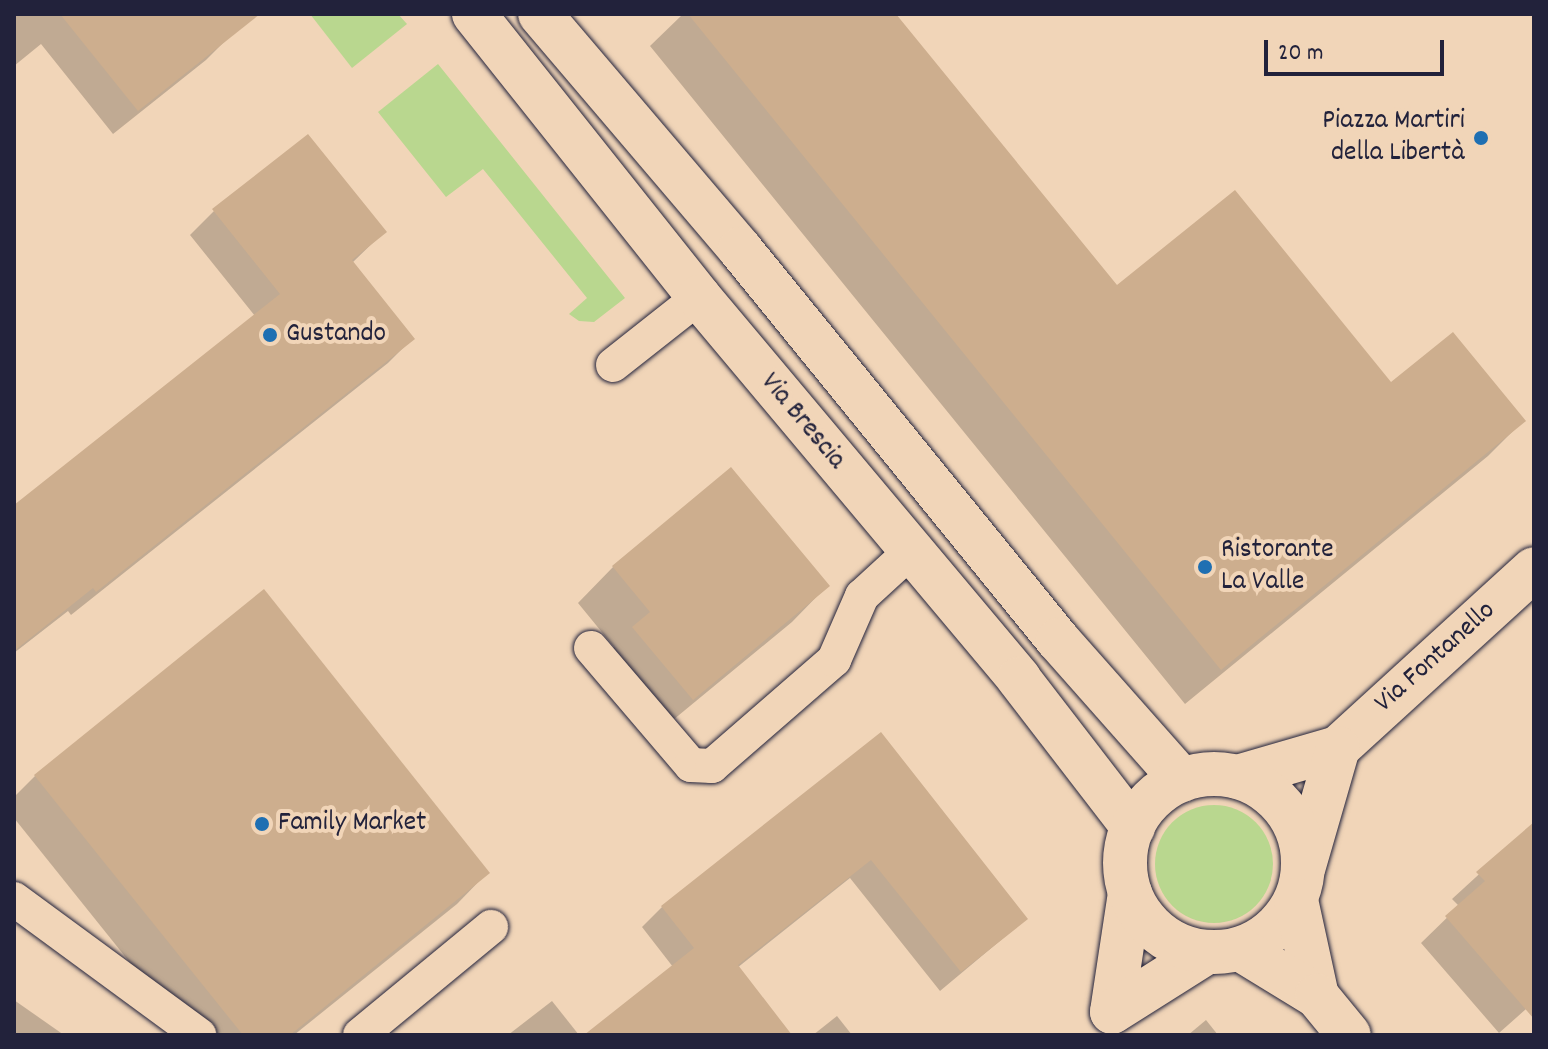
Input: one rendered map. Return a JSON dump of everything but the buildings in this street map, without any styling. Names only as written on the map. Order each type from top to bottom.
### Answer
[{"type":"main road","name":"Via Brescia","points":[[474,14],[699,297],[1019,679],[1133,827]]},
{"type":"main road","points":[[540,14],[740,249],[1058,640],[1182,780]]},
{"type":"main road","name":"Via Fontanello","points":[[1238,777],[1338,748],[1534,569]]},
{"type":"main road","points":[[1101,1024],[1223,951],[1264,938],[1282,921],[1300,883],[1338,748]]},
{"type":"main road","points":[[1101,1024],[1130,893],[1126,860],[1133,827],[1145,807],[1182,780],[1210,774],[1238,777],[1272,795],[1285,810],[1302,846],[1300,883],[1317,996]]},
{"type":"main road","points":[[1130,893],[1147,922],[1160,934],[1223,951],[1317,996],[1349,1035]]},
{"type":"lane","points":[[613,365],[699,297]]},
{"type":"lane","points":[[591,648],[691,765],[712,766],[834,660],[862,596],[910,552]]},
{"type":"lane","points":[[14,899],[199,1035]]},
{"type":"lane","points":[[360,1035],[491,927]]},
{"type":"green space","points":[[310,14],[398,14],[407,24],[352,68]]},
{"type":"green space","points":[[438,64],[625,298],[594,322],[579,321],[569,314],[587,298],[483,169],[446,197],[378,112]]},
{"type":"green space","points":[[1214,805],[1247,815],[1263,831],[1273,864],[1263,897],[1247,913],[1214,923],[1181,913],[1165,897],[1155,864],[1165,831],[1181,815]]},
{"type":"place","name":"Piazza Martiri della Libertà","points":[[1481,138]]},
{"type":"place","name":"Gustando","points":[[270,335]]},
{"type":"place","name":"Ristorante La Valle","points":[[1205,567]]},
{"type":"place","name":"Family Market","points":[[262,824]]}]
